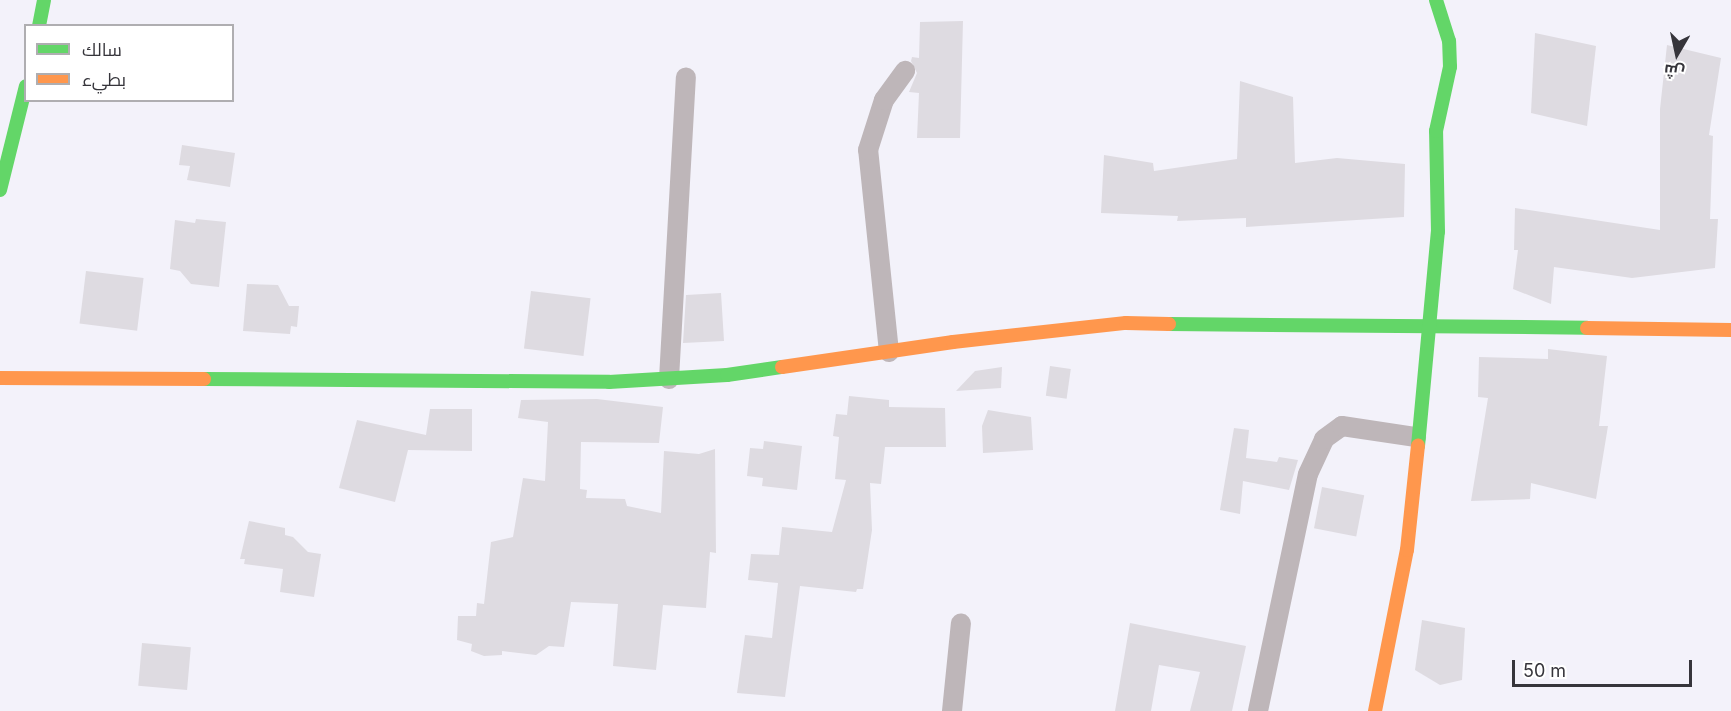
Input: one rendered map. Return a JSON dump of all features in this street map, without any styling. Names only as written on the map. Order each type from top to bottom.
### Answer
[{"type":"street","points":[[39,24],[44,0]]},
{"type":"street","points":[[1375,711],[1407,550],[1416,437],[1431,325],[1438,232],[1436,131],[1450,67],[1449,41],[1436,0]]},
{"type":"street","points":[[889,352],[870,190],[868,150],[884,100],[905,71]]},
{"type":"street","points":[[669,379],[687,76]]},
{"type":"street","points":[[0,190],[24,94]]},
{"type":"street","points":[[0,378],[385,383],[669,379],[745,373],[889,352],[1126,323],[1731,330]]},
{"type":"street","points":[[1258,711],[1308,474],[1324,439],[1342,426],[1416,437]]},
{"type":"street","points":[[952,711],[961,623]]},
{"type":"building","points":[[963,21],[960,138],[917,138],[919,93],[909,92],[917,73],[911,61],[912,57],[919,58],[920,22]]},
{"type":"building","points":[[1535,33],[1596,46],[1587,126],[1531,113]]},
{"type":"building","points":[[1667,45],[1721,58],[1709,135],[1713,136],[1710,219],[1718,219],[1715,268],[1632,278],[1554,267],[1551,304],[1513,289],[1518,250],[1514,250],[1515,208],[1660,230],[1660,109]]},
{"type":"building","points":[[1240,81],[1293,97],[1295,163],[1337,158],[1405,164],[1404,217],[1246,227],[1246,218],[1177,221],[1178,216],[1101,213],[1104,155],[1153,163],[1154,171],[1237,159]]},
{"type":"building","points":[[182,145],[235,153],[230,187],[187,180],[190,166],[179,165]]},
{"type":"building","points":[[196,219],[226,222],[219,287],[191,284],[180,271],[170,269],[175,220],[195,223]]},
{"type":"building","points":[[86,271],[144,278],[137,331],[80,324]]},
{"type":"building","points":[[247,284],[278,285],[289,306],[299,306],[297,327],[291,326],[290,334],[243,331]]},
{"type":"building","points":[[531,291],[591,298],[583,356],[524,349]]},
{"type":"building","points":[[721,293],[724,341],[683,343],[686,295]]},
{"type":"building","points":[[1548,349],[1607,356],[1599,426],[1608,426],[1596,499],[1531,483],[1530,499],[1471,501],[1488,398],[1478,397],[1479,357],[1548,359]]},
{"type":"building","points":[[1050,366],[1071,369],[1067,399],[1046,396]]},
{"type":"building","points":[[1002,367],[1001,388],[956,391],[975,371]]},
{"type":"building","points":[[849,396],[889,400],[889,407],[945,408],[946,447],[885,447],[881,484],[870,483],[872,530],[863,589],[857,589],[856,592],[800,586],[785,697],[737,693],[745,635],[772,638],[778,583],[748,580],[751,554],[779,555],[782,527],[832,532],[846,480],[835,479],[839,437],[833,436],[836,414],[847,415]]},
{"type":"building","points":[[597,399],[663,407],[659,443],[581,442],[580,489],[587,490],[586,498],[625,499],[627,506],[661,513],[664,451],[699,454],[715,449],[716,553],[710,552],[706,608],[663,605],[656,670],[613,666],[618,604],[571,602],[564,647],[549,646],[536,655],[502,651],[502,655],[484,656],[471,651],[472,644],[457,640],[458,616],[476,616],[477,603],[484,604],[491,542],[513,537],[523,478],[545,481],[548,422],[518,418],[521,400]]},
{"type":"building","points":[[430,409],[472,409],[472,451],[408,450],[395,502],[339,488],[357,420],[426,435]]},
{"type":"building","points":[[988,410],[1031,417],[1033,450],[983,453],[982,426]]},
{"type":"building","points":[[1234,428],[1249,430],[1246,458],[1277,462],[1279,457],[1298,460],[1289,490],[1243,481],[1240,514],[1220,510]]},
{"type":"building","points":[[764,441],[802,446],[797,490],[762,486],[763,478],[747,476],[750,448],[763,449]]},
{"type":"building","points":[[1322,487],[1364,495],[1356,536],[1314,528]]},
{"type":"building","points":[[249,521],[285,528],[285,535],[293,537],[308,552],[321,554],[314,597],[280,592],[283,569],[244,564],[245,559],[240,559]]},
{"type":"building","points":[[1422,620],[1465,628],[1462,680],[1440,685],[1415,670]]},
{"type":"building","points":[[1130,623],[1246,646],[1232,711],[1190,711],[1200,672],[1159,665],[1151,711],[1115,711]]},
{"type":"building","points":[[142,643],[191,647],[187,690],[138,686]]},
{"type":"traffic: fast","points":[[39,24],[44,0]]},
{"type":"traffic: fast","points":[[1418,446],[1438,232],[1436,131],[1450,67],[1449,41],[1436,0]]},
{"type":"traffic: fast","points":[[0,190],[24,94]]},
{"type":"traffic: fast","points":[[1169,324],[1587,328]]},
{"type":"traffic: fast","points":[[204,379],[609,382],[727,375],[782,367]]},
{"type":"traffic: slow","points":[[782,367],[953,342],[1126,323],[1169,324]]},
{"type":"traffic: slow","points":[[1587,328],[1731,330]]},
{"type":"traffic: slow","points":[[0,378],[204,379]]},
{"type":"traffic: slow","points":[[1375,711],[1407,550],[1418,446]]}]
